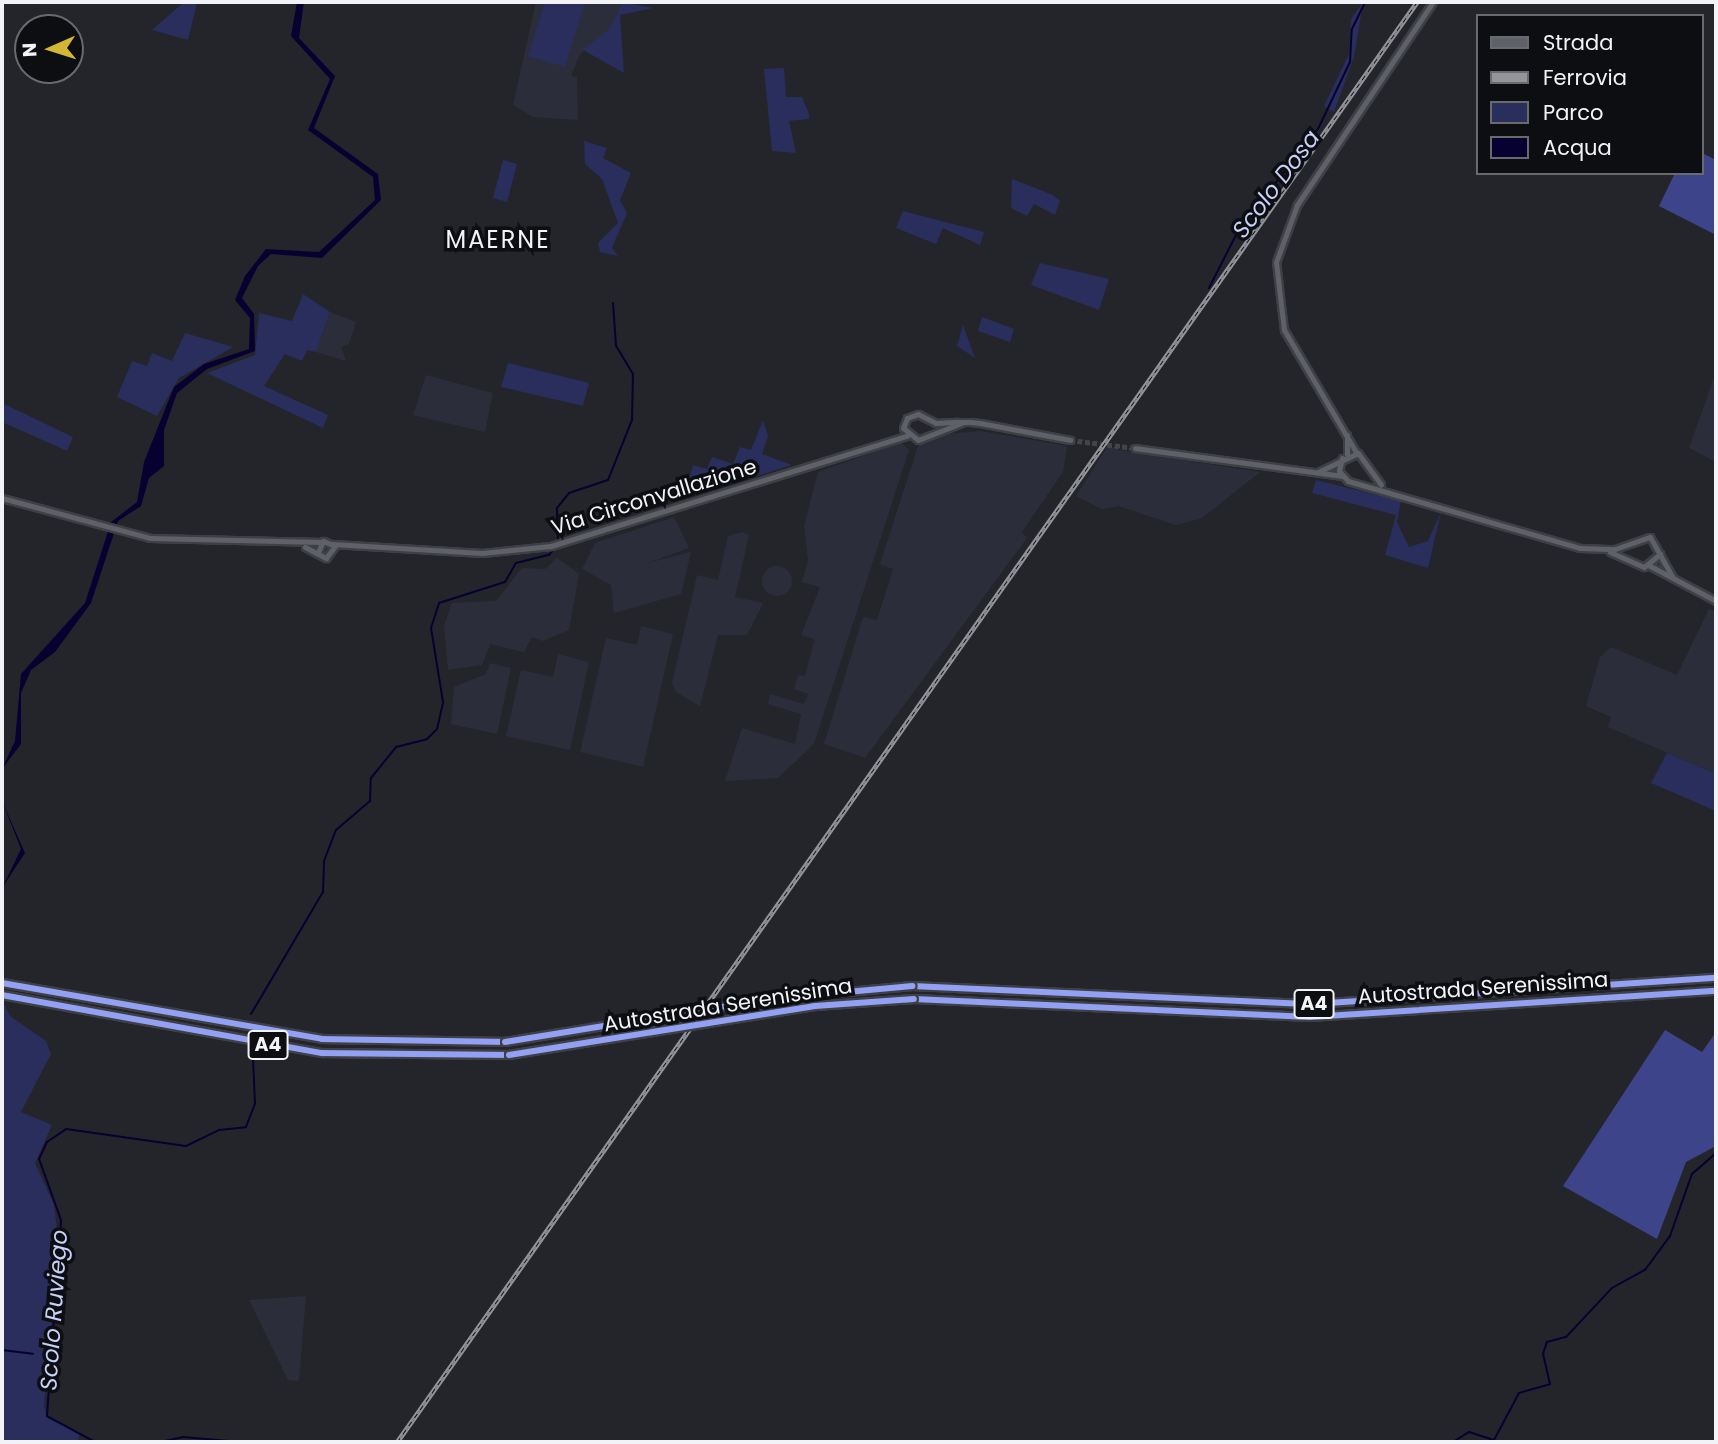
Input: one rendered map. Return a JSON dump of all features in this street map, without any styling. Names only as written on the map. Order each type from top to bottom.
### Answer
[{"type":"highway","name":"Autostrada Serenissima","points":[[2,983],[322,1039],[505,1042],[770,999],[912,986],[1312,1004],[1716,978]]},
{"type":"highway","name":"Autostrada Serenissima","points":[[2,995],[322,1053],[509,1055],[761,1014],[914,999],[1344,1017],[1716,991]]},
{"type":"main road","points":[[1392,492],[1356,452],[1284,330],[1276,262],[1297,205],[1433,2]]},
{"type":"main road","points":[[907,436],[904,425],[913,414],[928,421],[964,422],[1070,440]]},
{"type":"main road","points":[[928,421],[926,435],[964,422]]},
{"type":"main road","name":"Via Circonvallazione","points":[[875,443],[904,425]]},
{"type":"main road","name":"Via Circonvallazione","points":[[321,542],[354,548],[482,553],[551,546],[875,443],[926,435]]},
{"type":"main road","points":[[1342,476],[1347,435]]},
{"type":"main road","points":[[1135,448],[1342,476],[1604,550],[1650,566],[1716,601]]},
{"type":"main road","points":[[1314,473],[1356,452]]},
{"type":"main road","points":[[1356,482],[1369,469]]},
{"type":"main road","points":[[2,498],[115,532],[302,546],[321,542],[318,552]]},
{"type":"main road","points":[[1604,550],[1650,537],[1673,578]]},
{"type":"main road","points":[[1631,543],[1631,560]]},
{"type":"main road","points":[[302,546],[333,556],[333,544]]},
{"type":"main road","name":"Via Circonvallazione","points":[[333,556],[354,548]]},
{"type":"main road","points":[[1650,566],[1660,553]]},
{"type":"shaded area","points":[[536,2],[622,2],[610,28],[580,54],[571,76],[577,77],[578,120],[533,117],[513,105]]},
{"type":"shaded area","points":[[1704,154],[1716,160],[1716,235],[1659,206],[1674,175],[1704,175]]},
{"type":"shaded area","points":[[330,312],[356,322],[349,344],[341,347],[346,361],[316,352]]},
{"type":"shaded area","points":[[1716,372],[1716,462],[1689,448]]},
{"type":"shaded area","points":[[426,375],[493,393],[485,432],[413,415]]},
{"type":"shaded area","points":[[981,431],[1067,446],[1063,472],[1022,532],[1027,538],[865,758],[824,744],[863,617],[877,620],[893,569],[880,564],[918,446],[932,435]]},
{"type":"shaded area","points":[[901,442],[909,450],[814,744],[778,778],[725,781],[742,728],[795,744],[801,714],[768,704],[770,694],[804,704],[808,694],[794,689],[798,675],[805,676],[815,639],[801,635],[820,587],[802,582],[808,560],[804,526],[818,472]]},
{"type":"shaded area","points":[[1108,446],[1260,472],[1202,518],[1176,525],[1119,506],[1102,509],[1076,496]]},
{"type":"shaded area","points":[[674,517],[689,548],[647,563],[691,552],[681,594],[614,613],[611,585],[582,569],[595,543]]},
{"type":"shaded area","points":[[742,532],[749,535],[735,597],[763,603],[747,635],[718,635],[700,706],[676,692],[672,683],[697,575],[718,580],[728,536]]},
{"type":"shaded area","points":[[557,558],[579,574],[569,630],[542,641],[532,637],[524,652],[490,644],[482,665],[448,670],[444,626],[452,603],[496,601],[522,568],[545,569]]},
{"type":"shaded area","points":[[777,566],[787,571],[792,581],[787,591],[777,596],[767,591],[762,581],[767,571]]},
{"type":"shaded area","points":[[1709,609],[1716,611],[1716,774],[1608,727],[1611,717],[1586,706],[1600,657],[1611,647],[1677,675]]},
{"type":"shaded area","points":[[641,626],[673,634],[643,767],[580,752],[606,638],[637,645]]},
{"type":"shaded area","points":[[558,654],[589,662],[570,750],[506,736],[521,670],[553,677]]},
{"type":"shaded area","points":[[490,663],[511,668],[497,734],[451,724],[454,687],[486,674]]},
{"type":"shaded area","points":[[1665,1030],[1702,1052],[1716,1032],[1716,1146],[1686,1162],[1657,1239],[1563,1186]]},
{"type":"shaded area","points":[[306,1296],[299,1381],[288,1380],[249,1300]]},
{"type":"green space","points":[[184,2],[210,2],[197,3],[188,40],[152,30]]},
{"type":"green space","points":[[545,2],[585,2],[565,67],[528,56]]},
{"type":"green space","points":[[622,2],[653,8],[620,15],[624,73],[583,50],[610,28]]},
{"type":"green space","points":[[1363,2],[1354,57],[1334,112],[1324,106],[1349,54],[1351,19]]},
{"type":"green space","points":[[784,68],[786,97],[802,97],[809,114],[809,119],[789,121],[796,153],[772,151],[764,69]]},
{"type":"green space","points":[[584,141],[607,148],[603,158],[631,173],[620,200],[627,213],[612,248],[618,256],[600,252],[598,243],[618,223],[602,179],[585,164]]},
{"type":"green space","points":[[503,160],[517,164],[507,202],[493,198]]},
{"type":"green space","points":[[1012,179],[1053,195],[1060,201],[1055,215],[1034,204],[1027,216],[1011,208]]},
{"type":"green space","points":[[903,211],[984,232],[980,245],[943,228],[936,244],[896,228]]},
{"type":"green space","points":[[1040,263],[1109,279],[1099,310],[1031,285]]},
{"type":"green space","points":[[303,294],[330,312],[316,352],[307,350],[302,361],[285,354],[264,386],[328,415],[323,428],[207,373],[255,355],[259,313],[292,321]]},
{"type":"green space","points":[[982,317],[1014,329],[1010,342],[978,331]]},
{"type":"green space","points":[[963,325],[975,358],[957,346]]},
{"type":"green space","points":[[185,333],[233,347],[179,378],[157,416],[117,397],[132,361],[147,366],[152,353],[172,361]]},
{"type":"green space","points":[[508,363],[589,383],[583,406],[501,387]]},
{"type":"green space","points":[[2,403],[73,437],[67,451],[2,422]]},
{"type":"green space","points":[[763,420],[768,436],[762,454],[792,465],[722,487],[689,480],[693,465],[707,469],[712,457],[733,464],[740,447],[751,450]]},
{"type":"green space","points":[[1316,480],[1401,501],[1397,522],[1409,547],[1428,541],[1441,512],[1428,568],[1385,555],[1396,515],[1312,493]]},
{"type":"green space","points":[[1667,753],[1716,774],[1716,811],[1651,783]]},
{"type":"green space","points":[[2,999],[10,1016],[46,1041],[51,1054],[21,1112],[52,1125],[35,1163],[54,1205],[59,1245],[44,1406],[47,1418],[80,1433],[78,1440],[2,1442]]},
{"type":"water","points":[[297,2],[304,2],[299,38],[335,76],[314,128],[378,174],[381,200],[322,258],[271,254],[258,266],[242,298],[254,314],[255,351],[207,369],[177,393],[164,430],[164,466],[149,478],[141,506],[118,521],[91,603],[55,652],[31,670],[21,693],[21,744],[2,769],[15,741],[21,674],[85,603],[111,522],[137,502],[144,462],[174,387],[204,364],[249,349],[250,318],[235,300],[245,276],[266,249],[319,252],[375,200],[373,177],[308,130],[330,79],[291,36]]},
{"type":"water","points":[[2,801],[25,853],[2,888],[21,849]]},
{"type":"waterway","name":"Scolo Dosa","points":[[1209,288],[1239,229],[1318,129],[1350,62],[1352,29],[1365,2]]},
{"type":"waterway","points":[[558,541],[557,508],[569,493],[608,480],[632,420],[633,374],[616,346],[613,303]]},
{"type":"waterway","points":[[251,1014],[323,892],[324,861],[336,830],[370,801],[371,778],[396,747],[427,739],[437,729],[443,702],[431,628],[439,603],[505,582],[516,563],[549,555],[556,546]]},
{"type":"waterway","name":"Scolo Ruviego","points":[[95,1442],[47,1416],[61,1220],[39,1159],[47,1142],[66,1129],[186,1146],[219,1130],[246,1127],[255,1104],[253,1058]]},
{"type":"waterway","points":[[1453,1442],[1469,1432],[1494,1440],[1519,1393],[1550,1384],[1543,1354],[1547,1342],[1566,1337],[1612,1288],[1645,1270],[1670,1236],[1692,1174],[1716,1153]]},
{"type":"waterway","points":[[2,1350],[33,1354]]},
{"type":"waterway","name":"Scolo Ruviego","points":[[160,1442],[183,1437],[241,1442]]},
{"type":"tunnel","points":[[1070,440],[1135,448]]},
{"type":"railway","points":[[397,1442],[1417,2]]},
{"type":"district","name":"MAERNE","points":[[498,240]]}]
